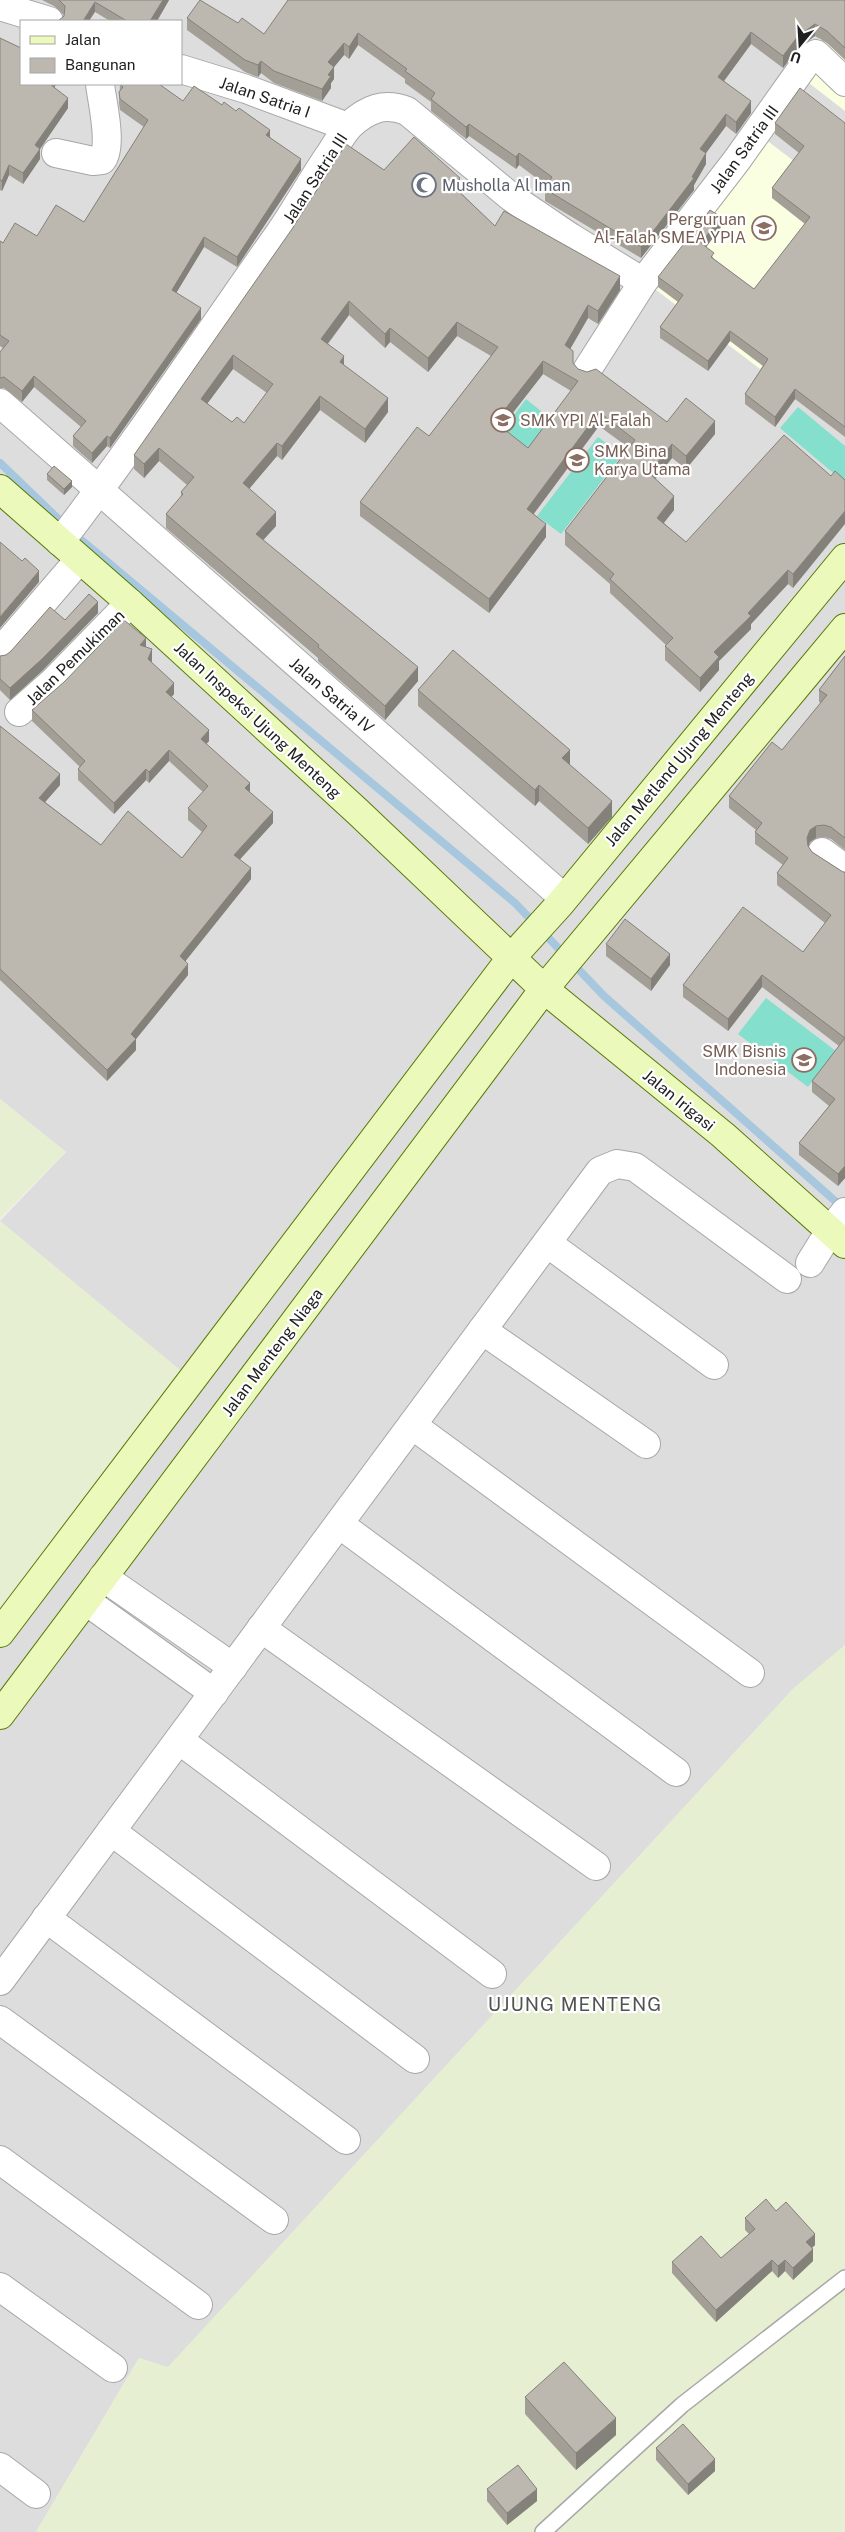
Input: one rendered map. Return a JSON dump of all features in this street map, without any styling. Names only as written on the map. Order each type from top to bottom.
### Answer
[{"type":"street","points":[[0,6],[46,20]]},
{"type":"street","name":"Jalan Satria III","points":[[0,652],[70,543],[96,495],[289,219],[348,127],[372,110],[382,106],[395,106],[407,111],[511,198],[644,282],[737,160],[810,57],[816,54],[845,82]]},
{"type":"street","name":"Jalan Satria I","points":[[182,69],[246,89],[348,127]]},
{"type":"street","points":[[56,153],[93,161],[102,160],[105,155],[107,140],[100,85]]},
{"type":"street","points":[[587,370],[644,282]]},
{"type":"street","name":"Jalan Satria IV","points":[[0,403],[96,495],[562,901]]},
{"type":"street","name":"Jalan Inspeksi Ujung Menteng","points":[[0,489],[70,543],[130,603],[513,956]]},
{"type":"street","name":"Jalan Metland Ujung Menteng","points":[[513,956],[562,901],[845,558]]},
{"type":"street","name":"Jalan Pemukiman","points":[[19,712],[54,682],[130,603]]},
{"type":"street","points":[[547,987],[845,628]]},
{"type":"street","points":[[822,852],[845,869]]},
{"type":"street","points":[[0,1634],[513,956]]},
{"type":"street","name":"Jalan Irigasi","points":[[513,956],[547,987],[723,1135],[840,1226]]},
{"type":"street","name":"Jalan Menteng Niaga","points":[[0,1715],[547,987]]},
{"type":"street","points":[[0,1981],[600,1171],[617,1164],[635,1167],[787,1279]]},
{"type":"street","points":[[810,1263],[840,1226]]},
{"type":"street","points":[[547,1243],[714,1365]]},
{"type":"street","points":[[482,1330],[646,1444]]},
{"type":"street","points":[[412,1425],[750,1673]]},
{"type":"street","points":[[338,1524],[676,1772]]},
{"type":"street","points":[[103,1577],[233,1667]]},
{"type":"street","points":[[86,1601],[214,1693]]},
{"type":"street","points":[[261,1628],[596,1866]]},
{"type":"street","points":[[179,1740],[492,1974]]},
{"type":"street","points":[[111,1832],[415,2059]]},
{"type":"street","points":[[46,1918],[346,2140]]},
{"type":"street","points":[[0,2020],[274,2220]]},
{"type":"street","points":[[0,2160],[198,2306]]},
{"type":"street","points":[[0,2288],[113,2368]]},
{"type":"street","points":[[0,2466],[36,2494]]},
{"type":"lane","points":[[543,2532],[682,2405],[845,2278]]},
{"type":"shaded area","points":[[0,0],[845,0],[845,4],[805,57],[845,91],[845,1645],[793,1689],[168,2368],[139,2358],[36,2532],[0,2532],[0,1616],[181,1371],[0,1221],[66,1152],[0,1099]]},
{"type":"shaded area","points":[[845,0],[845,111],[796,73]]},
{"type":"shaded area","name":"Perguruan Al-Falah SMEA YPIA","points":[[752,129],[828,187],[845,265],[760,369],[647,283]]},
{"type":"shaded area","points":[[526,399],[551,419],[524,454],[499,435]]},
{"type":"shaded area","points":[[798,407],[845,446],[845,483],[780,428]]},
{"type":"shaded area","points":[[598,437],[622,455],[561,534],[537,516]]},
{"type":"shaded area","points":[[766,998],[836,1051],[808,1087],[738,1034]]},
{"type":"shaded area","points":[[0,1099],[66,1152],[0,1218]]},
{"type":"shaded area","points":[[0,1221],[181,1371],[0,1616]]},
{"type":"shaded area","points":[[845,1645],[845,2532],[36,2532],[139,2358],[168,2367],[793,1689]]},
{"type":"building","points":[[59,0],[163,0],[151,20],[125,20],[95,2],[84,20],[59,20],[64,16],[65,6]]},
{"type":"building","points":[[200,0],[238,23],[242,18],[264,34],[288,0],[845,0],[845,48],[827,31],[815,24],[798,36],[783,56],[751,32],[718,77],[751,101],[736,122],[726,114],[700,149],[706,153],[692,177],[694,178],[641,247],[545,189],[552,177],[519,153],[516,157],[469,124],[466,127],[431,99],[435,93],[405,71],[407,69],[358,33],[349,47],[344,43],[328,62],[334,67],[328,75],[331,76],[322,89],[274,71],[261,61],[258,65],[245,60],[187,18]]},
{"type":"building","points":[[0,38],[20,48],[20,85],[51,85],[68,98],[35,145],[40,149],[23,173],[9,165],[2,181],[0,180]]},
{"type":"building","points":[[121,85],[160,85],[183,101],[194,86],[222,105],[224,102],[236,111],[239,108],[270,130],[266,135],[301,159],[237,257],[204,237],[172,290],[201,308],[110,438],[107,436],[92,453],[73,436],[86,421],[34,376],[22,391],[4,377],[0,378],[0,352],[9,341],[0,335],[0,241],[3,243],[15,223],[37,236],[56,205],[84,222],[148,120],[120,99],[119,92],[123,87]]},
{"type":"building","points":[[800,88],[845,123],[845,427],[795,389],[775,417],[745,394],[768,359],[730,331],[708,361],[660,327],[683,295],[658,277],[710,210],[721,217],[701,243],[714,253],[711,257],[754,289],[810,217],[772,188],[804,146],[775,123]]},
{"type":"building","points":[[414,137],[460,178],[453,186],[495,226],[504,211],[620,276],[598,311],[588,305],[565,345],[573,351],[573,363],[578,369],[587,372],[596,369],[667,422],[686,398],[715,421],[686,456],[672,444],[649,473],[674,496],[657,518],[686,542],[784,435],[831,476],[835,471],[845,480],[845,511],[793,574],[788,570],[748,613],[751,616],[714,652],[719,657],[700,678],[665,646],[673,638],[610,579],[614,574],[565,531],[635,440],[599,412],[527,509],[546,524],[489,599],[360,502],[417,427],[429,436],[498,347],[457,322],[428,358],[390,328],[385,334],[349,301],[321,339],[344,356],[340,362],[388,398],[365,429],[320,396],[282,446],[277,443],[243,483],[276,512],[256,534],[418,667],[385,706],[318,647],[319,645],[166,514],[194,477],[159,448],[144,464],[134,455],[292,229],[346,144],[384,170]],"holes":[[[233,355],[273,384],[244,423],[237,417],[232,422],[201,399]],[[543,361],[578,381],[528,448],[495,422]]]},
{"type":"building","points":[[54,466],[72,481],[64,489],[47,474]]},
{"type":"building","points":[[0,542],[22,561],[25,558],[39,571],[0,617]]},
{"type":"building","points":[[89,594],[98,602],[42,659],[10,688],[0,679],[0,656],[6,655],[11,651],[50,607],[65,620]]},
{"type":"building","points":[[124,620],[146,638],[140,645],[152,649],[148,659],[174,683],[166,692],[209,730],[201,739],[250,783],[245,788],[273,812],[234,855],[251,868],[180,956],[188,964],[131,1034],[136,1039],[107,1070],[0,969],[0,726],[60,774],[39,798],[101,845],[128,811],[182,858],[207,826],[188,808],[208,786],[169,750],[149,772],[146,769],[114,803],[78,769],[85,761],[32,710],[64,682]]},
{"type":"building","points":[[453,650],[570,750],[562,758],[612,801],[588,828],[539,785],[535,790],[418,690]]},
{"type":"building","points":[[845,656],[845,838],[831,827],[824,825],[816,826],[810,830],[807,838],[808,846],[812,852],[845,872],[845,1038],[762,975],[728,1019],[683,985],[743,907],[803,952],[831,915],[777,873],[788,858],[755,832],[762,823],[729,796],[772,742],[782,750],[827,695],[819,690]]},
{"type":"building","points":[[625,919],[670,954],[651,979],[606,944]]},
{"type":"building","points":[[845,1038],[845,1166],[838,1174],[799,1143],[835,1099],[812,1081]]},
{"type":"building","points":[[766,2199],[776,2211],[786,2202],[815,2234],[806,2242],[813,2249],[793,2268],[785,2260],[778,2266],[772,2260],[716,2310],[672,2262],[701,2236],[721,2258],[755,2229],[745,2218]]},
{"type":"building","points":[[564,2362],[616,2418],[576,2453],[525,2397]]},
{"type":"building","points":[[683,2424],[715,2459],[688,2484],[656,2448]]},
{"type":"building","points":[[518,2465],[537,2489],[507,2513],[487,2489]]},
{"type":"waterway","points":[[0,463],[73,533],[515,903],[604,996],[843,1208]]},
{"type":"place","name":"Musholla Al Iman","points":[[424,185]]},
{"type":"place","name":"Perguruan Al-Falah SMEA YPIA","points":[[764,228]]},
{"type":"place","name":"SMK YPI Al-Falah","points":[[503,420]]},
{"type":"place","name":"SMK Bina Karya Utama","points":[[577,460]]},
{"type":"place","name":"SMK Bisnis Indonesia","points":[[804,1060]]},
{"type":"district","name":"UJUNG MENTENG","points":[[575,2004]]}]
